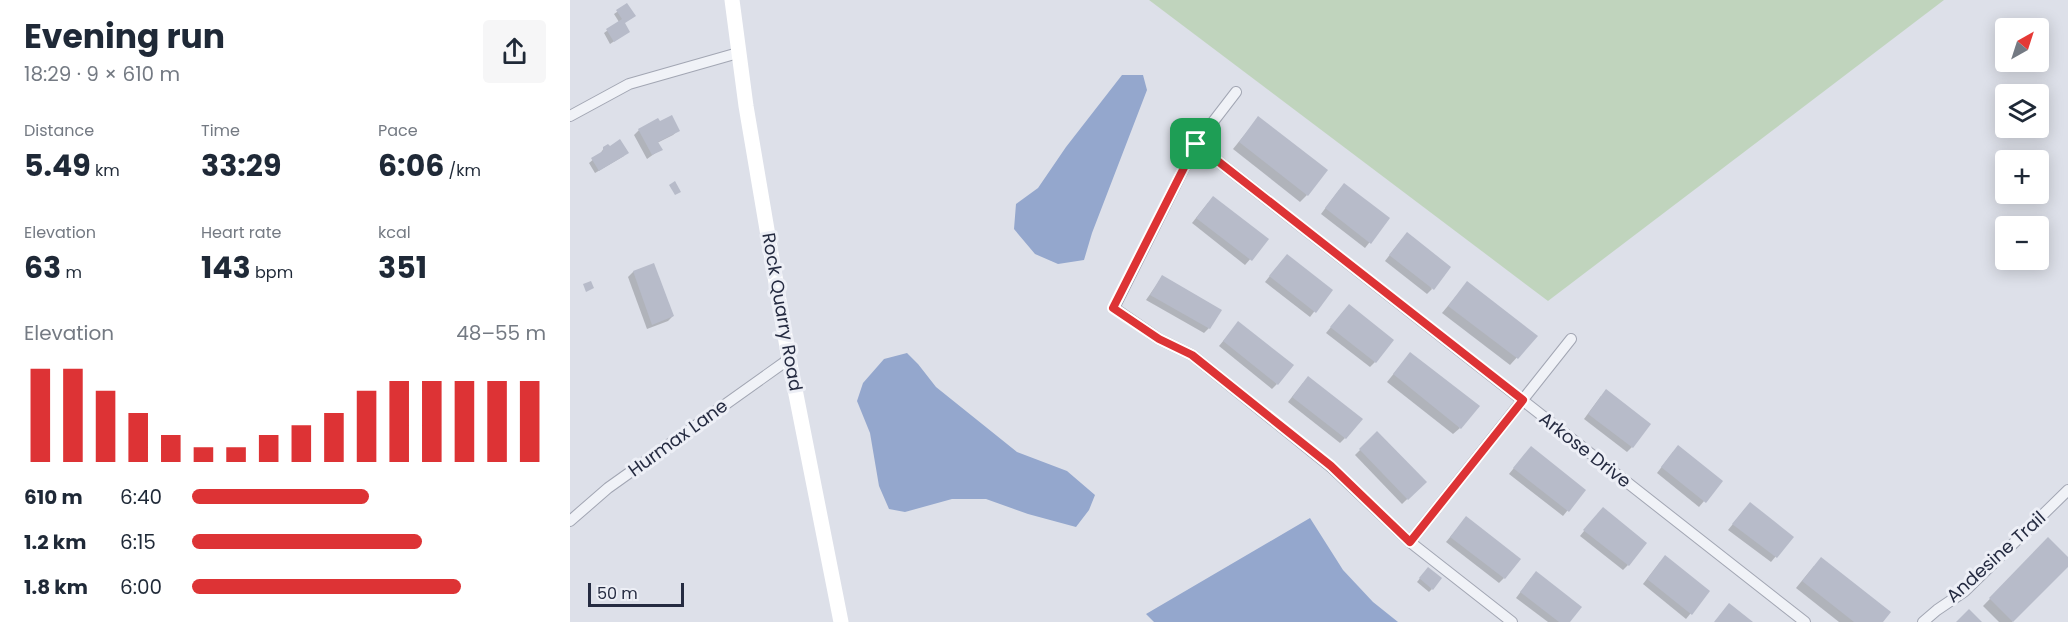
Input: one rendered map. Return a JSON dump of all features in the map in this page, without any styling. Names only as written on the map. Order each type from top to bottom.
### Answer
[{"type":"main road","name":"Rock Quarry Road","points":[[732,0],[738,52],[789,359],[842,622]]},
{"type":"street","points":[[570,116],[629,84],[738,52]]},
{"type":"street","points":[[1236,92],[1196,144],[1113,308],[1159,339],[1192,355],[1331,466],[1410,542],[1512,622]]},
{"type":"street","name":"Arkose Drive","points":[[1196,144],[1804,622]]},
{"type":"street","points":[[1410,542],[1570,339]]},
{"type":"street","name":"Hurmax Lane","points":[[570,521],[608,488],[789,359]]},
{"type":"street","name":"Andesine Trail","points":[[1923,622],[1965,591],[2066,497]]},
{"type":"green space","points":[[1149,0],[1944,0],[1548,301]]},
{"type":"water","points":[[1122,75],[1143,75],[1147,90],[1092,233],[1084,260],[1058,264],[1035,254],[1014,229],[1016,204],[1038,188],[1066,147]]},
{"type":"water","points":[[907,353],[936,387],[1017,452],[1067,471],[1095,495],[1089,510],[1076,527],[1028,514],[986,499],[952,499],[905,512],[889,509],[879,486],[870,433],[857,401],[863,383],[884,359]]},
{"type":"water","points":[[1310,518],[1343,570],[1373,602],[1398,622],[1154,622],[1146,614]]},
{"type":"building","points":[[627,3],[636,16],[625,23],[630,32],[614,42],[606,29],[622,19],[616,10]]},
{"type":"building","points":[[672,115],[680,131],[658,142],[663,150],[652,155],[638,129],[658,118],[660,121]]},
{"type":"building","points":[[1258,116],[1328,170],[1308,196],[1239,142]]},
{"type":"building","points":[[620,139],[629,153],[599,171],[591,158],[603,151],[603,147],[608,144],[610,146]]},
{"type":"building","points":[[675,181],[681,192],[675,195],[669,185]]},
{"type":"building","points":[[1344,183],[1390,218],[1371,244],[1325,208]]},
{"type":"building","points":[[1213,196],[1269,239],[1252,261],[1196,218]]},
{"type":"building","points":[[1407,232],[1451,267],[1434,290],[1389,255]]},
{"type":"building","points":[[1287,254],[1333,290],[1316,313],[1269,276]]},
{"type":"building","points":[[654,263],[674,316],[652,325],[633,271]]},
{"type":"building","points":[[1162,275],[1222,310],[1210,329],[1150,295]]},
{"type":"building","points":[[591,281],[594,288],[586,292],[583,284]]},
{"type":"building","points":[[1467,281],[1538,336],[1518,359],[1448,306]]},
{"type":"building","points":[[1349,304],[1394,340],[1376,363],[1330,327]]},
{"type":"building","points":[[1238,321],[1294,365],[1278,385],[1223,341]]},
{"type":"building","points":[[1410,352],[1480,406],[1461,429],[1393,374]]},
{"type":"building","points":[[1308,376],[1363,419],[1346,439],[1292,397]]},
{"type":"building","points":[[1606,389],[1651,424],[1633,448],[1588,414]]},
{"type":"building","points":[[1377,431],[1427,482],[1408,500],[1359,449]]},
{"type":"building","points":[[1678,445],[1723,481],[1706,503],[1661,467]]},
{"type":"building","points":[[1531,446],[1586,490],[1569,512],[1513,468]]},
{"type":"building","points":[[1750,502],[1794,537],[1777,558],[1732,524]]},
{"type":"building","points":[[1603,507],[1647,543],[1629,566],[1583,530]]},
{"type":"building","points":[[1466,516],[1521,559],[1505,579],[1450,537]]},
{"type":"building","points":[[2048,537],[2068,557],[2068,567],[2013,622],[1989,598]]},
{"type":"building","points":[[1665,555],[1710,591],[1692,615],[1647,579]]},
{"type":"building","points":[[1821,557],[1891,612],[1883,622],[1854,622],[1802,581]]},
{"type":"building","points":[[1428,567],[1442,578],[1433,590],[1419,578]]},
{"type":"building","points":[[1536,571],[1582,607],[1570,622],[1559,622],[1520,592]]},
{"type":"building","points":[[1729,603],[1753,622],[1714,622]]},
{"type":"building","points":[[1969,609],[1982,622],[1956,622]]},
{"type":"route","points":[[1196,144],[1523,400],[1410,542],[1331,466],[1192,355],[1159,339],[1113,308],[1196,144]]}]
